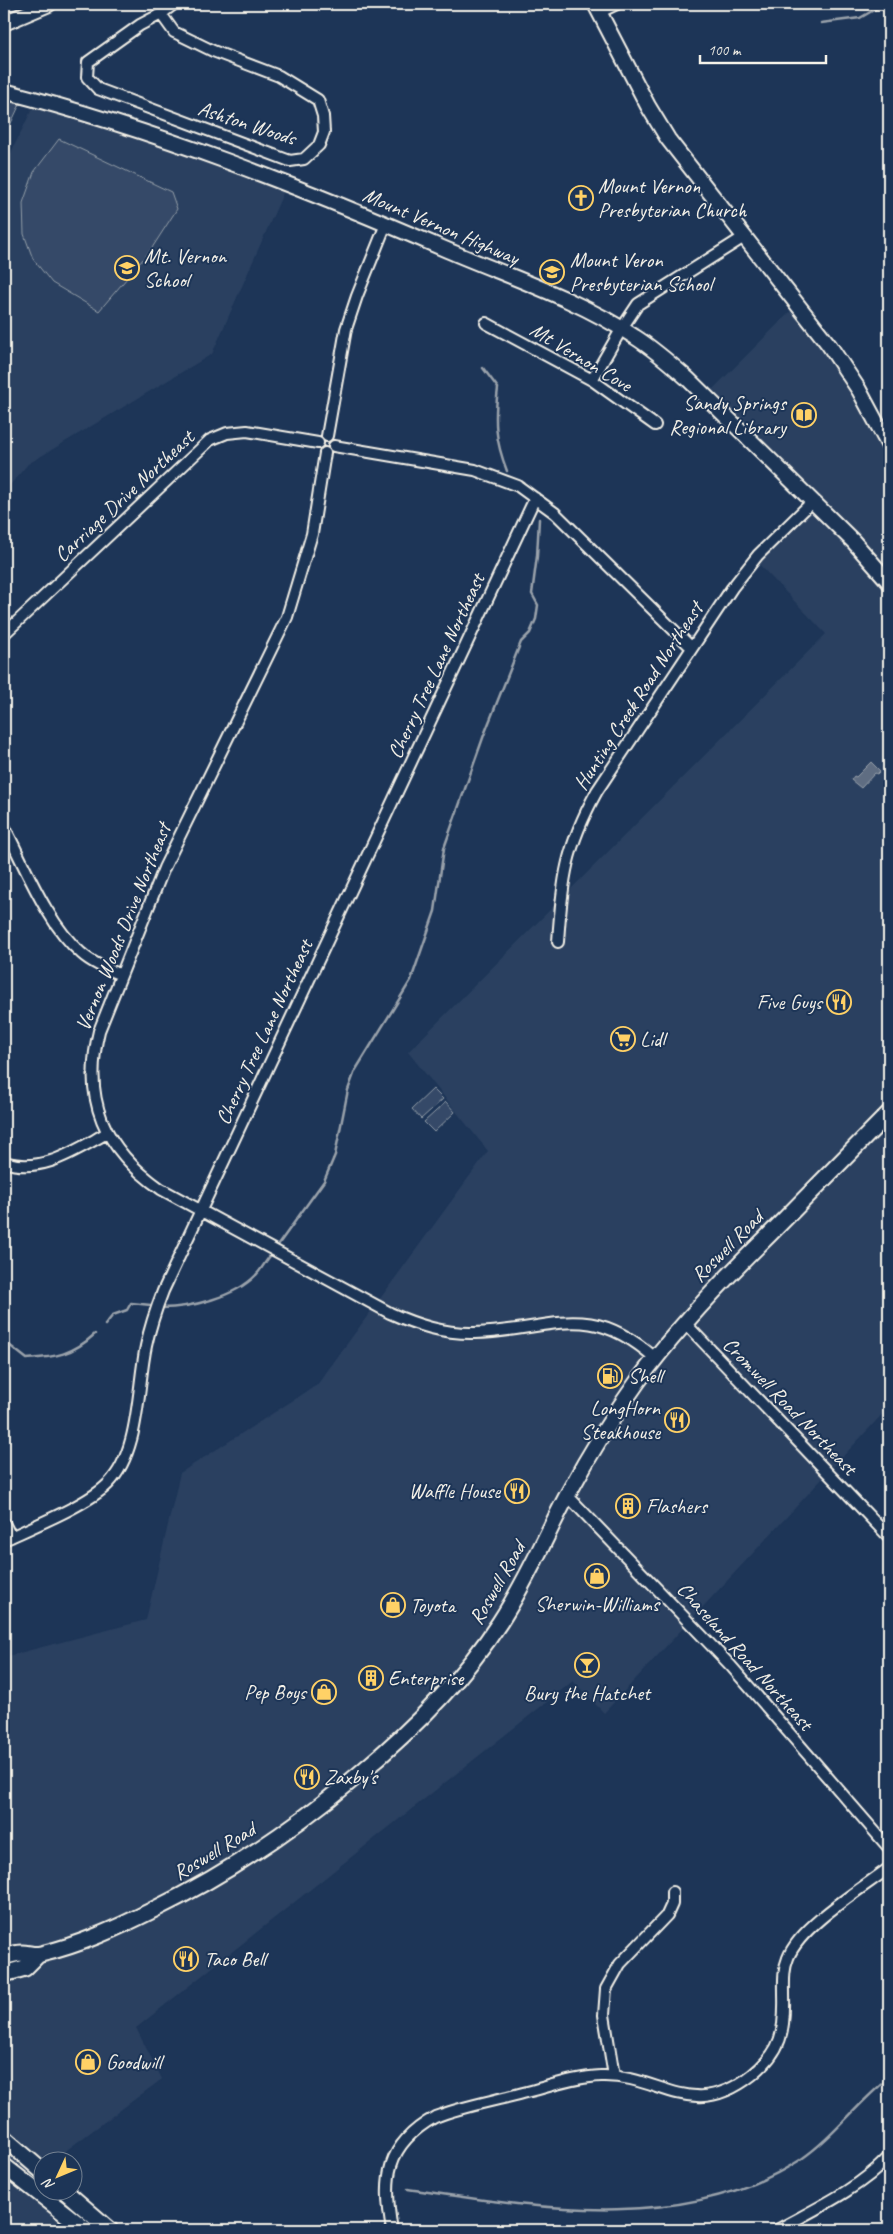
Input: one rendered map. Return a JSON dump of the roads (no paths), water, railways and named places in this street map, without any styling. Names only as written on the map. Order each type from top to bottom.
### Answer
[{"type":"main road","points":[[4,23],[49,4]]},
{"type":"main road","points":[[598,8],[648,106],[668,139],[829,345],[888,438]]},
{"type":"main road","name":"Mount Vernon Highway","points":[[4,91],[61,106],[148,133],[386,224],[581,307],[622,328],[665,358],[688,379],[852,540],[889,582]]},
{"type":"main road","name":"Roswell Road","points":[[4,1974],[24,1968],[37,1956],[107,1931],[179,1898],[208,1881],[263,1847],[314,1811],[397,1742],[442,1697],[491,1636],[527,1576],[568,1495],[602,1435],[655,1358],[684,1322],[740,1263],[889,1113]]},
{"type":"main road","name":"Roswell Road","points":[[4,1957],[20,1953],[37,1956]]},
{"type":"main road","points":[[4,2138],[32,2162]]},
{"type":"main road","points":[[4,2166],[86,2230]]},
{"type":"main road","points":[[70,2202],[91,2222],[106,2230]]},
{"type":"main road","points":[[72,2202],[110,2230]]},
{"type":"street","points":[[161,14],[174,4]]},
{"type":"street","points":[[598,8],[617,4]]},
{"type":"street","name":"Ashton Woods","points":[[161,14],[174,32],[213,51],[279,76],[318,100],[323,116],[324,132],[319,145],[304,159],[290,161],[98,89],[87,76],[88,62],[140,25],[161,14]]},
{"type":"street","points":[[327,436],[346,330],[357,296],[386,224]]},
{"type":"street","points":[[592,380],[638,304],[744,237]]},
{"type":"street","name":"Mt Vernon Cove","points":[[486,323],[592,380],[655,425]]},
{"type":"street","name":"Carriage Drive Northeast","points":[[4,634],[210,440],[227,433],[246,431],[318,443]]},
{"type":"street","points":[[327,436],[333,440],[334,446],[330,452],[325,453],[318,448],[318,443],[321,438],[327,436]]},
{"type":"street","points":[[334,446],[475,470],[504,480],[536,498],[554,513],[692,648]]},
{"type":"street","name":"Vernon Woods Drive Northeast","points":[[325,453],[312,534],[287,617],[164,868],[99,1031],[94,1059],[96,1095],[107,1133],[121,1155],[141,1176],[161,1189],[200,1212],[390,1313],[416,1324],[445,1331],[474,1333],[556,1322],[584,1322],[600,1325],[626,1336],[655,1358]]},
{"type":"street","name":"Cherry Tree Lane Northeast","points":[[8,1539],[93,1496],[108,1484],[120,1468],[130,1444],[145,1347],[152,1320],[163,1291],[536,498]]},
{"type":"street","name":"Hunting Creek Road Northeast","points":[[558,942],[564,873],[581,820],[597,791],[744,571],[813,501]]},
{"type":"street","points":[[4,826],[54,921],[66,939],[82,954],[100,966],[121,975]]},
{"type":"street","points":[[4,1162],[21,1166],[47,1163],[107,1133]]},
{"type":"street","name":"Cromwell Road Northeast","points":[[684,1322],[889,1537]]},
{"type":"street","name":"Chaseland Road Northeast","points":[[568,1495],[731,1666],[889,1848]]},
{"type":"street","points":[[4,1523],[8,1539]]},
{"type":"street","points":[[392,2230],[386,2192],[392,2164],[407,2138],[425,2123],[446,2113],[575,2080],[599,2076],[614,2076],[675,2094],[696,2096],[723,2091],[752,2075],[772,2056],[782,2038],[785,2020],[784,1975],[788,1957],[796,1942],[809,1928],[889,1868]]},
{"type":"street","points":[[614,2076],[604,2015],[606,1989],[620,1964],[667,1915],[672,1904],[672,1892]]},
{"type":"street","points":[[777,2230],[842,2194],[889,2158]]},
{"type":"street","points":[[792,2222],[799,2230]]},
{"type":"waterway","points":[[821,23],[860,18],[884,4]]},
{"type":"waterway","points":[[483,368],[498,388],[496,430],[507,471]]},
{"type":"waterway","points":[[278,1245],[324,1181],[335,1155],[348,1090],[355,1071],[411,980],[435,911],[444,848],[484,735],[521,642],[530,633],[536,619],[538,605],[532,594],[539,519]]},
{"type":"waterway","points":[[161,1308],[185,1306],[212,1300],[224,1295],[247,1283],[260,1271],[270,1256]]},
{"type":"waterway","points":[[105,1325],[113,1315],[127,1310],[131,1303],[151,1305]]},
{"type":"waterway","points":[[4,1341],[27,1359],[63,1354],[71,1351],[95,1334]]},
{"type":"waterway","points":[[408,2189],[558,2208],[609,2209],[659,2207],[708,2198],[755,2183],[800,2160],[824,2141],[866,2098],[889,2078]]},
{"type":"place","name":"Mount Vernon Presbyterian Church","points":[[581,198]]},
{"type":"place","name":"Mt. Vernon School","points":[[127,268]]},
{"type":"place","name":"Mount Veron Presbyterian School","points":[[552,272]]},
{"type":"place","name":"Sandy Springs Regional Library","points":[[804,415]]},
{"type":"place","name":"Five Guys","points":[[839,1002]]},
{"type":"place","name":"Lidl","points":[[623,1039]]},
{"type":"place","name":"Shell","points":[[610,1376]]},
{"type":"place","name":"LongHorn Steakhouse","points":[[677,1420]]},
{"type":"place","name":"Waffle House","points":[[517,1491]]},
{"type":"place","name":"Flashers","points":[[628,1506]]},
{"type":"place","name":"Sherwin-Williams","points":[[597,1576]]},
{"type":"place","name":"Toyota","points":[[393,1605]]},
{"type":"place","name":"Bury the Hatchet","points":[[587,1665]]},
{"type":"place","name":"Enterprise","points":[[371,1678]]},
{"type":"place","name":"Pep Boys","points":[[324,1692]]},
{"type":"place","name":"Zaxby's","points":[[307,1777]]},
{"type":"place","name":"Taco Bell","points":[[186,1959]]},
{"type":"place","name":"Goodwill","points":[[88,2062]]}]
